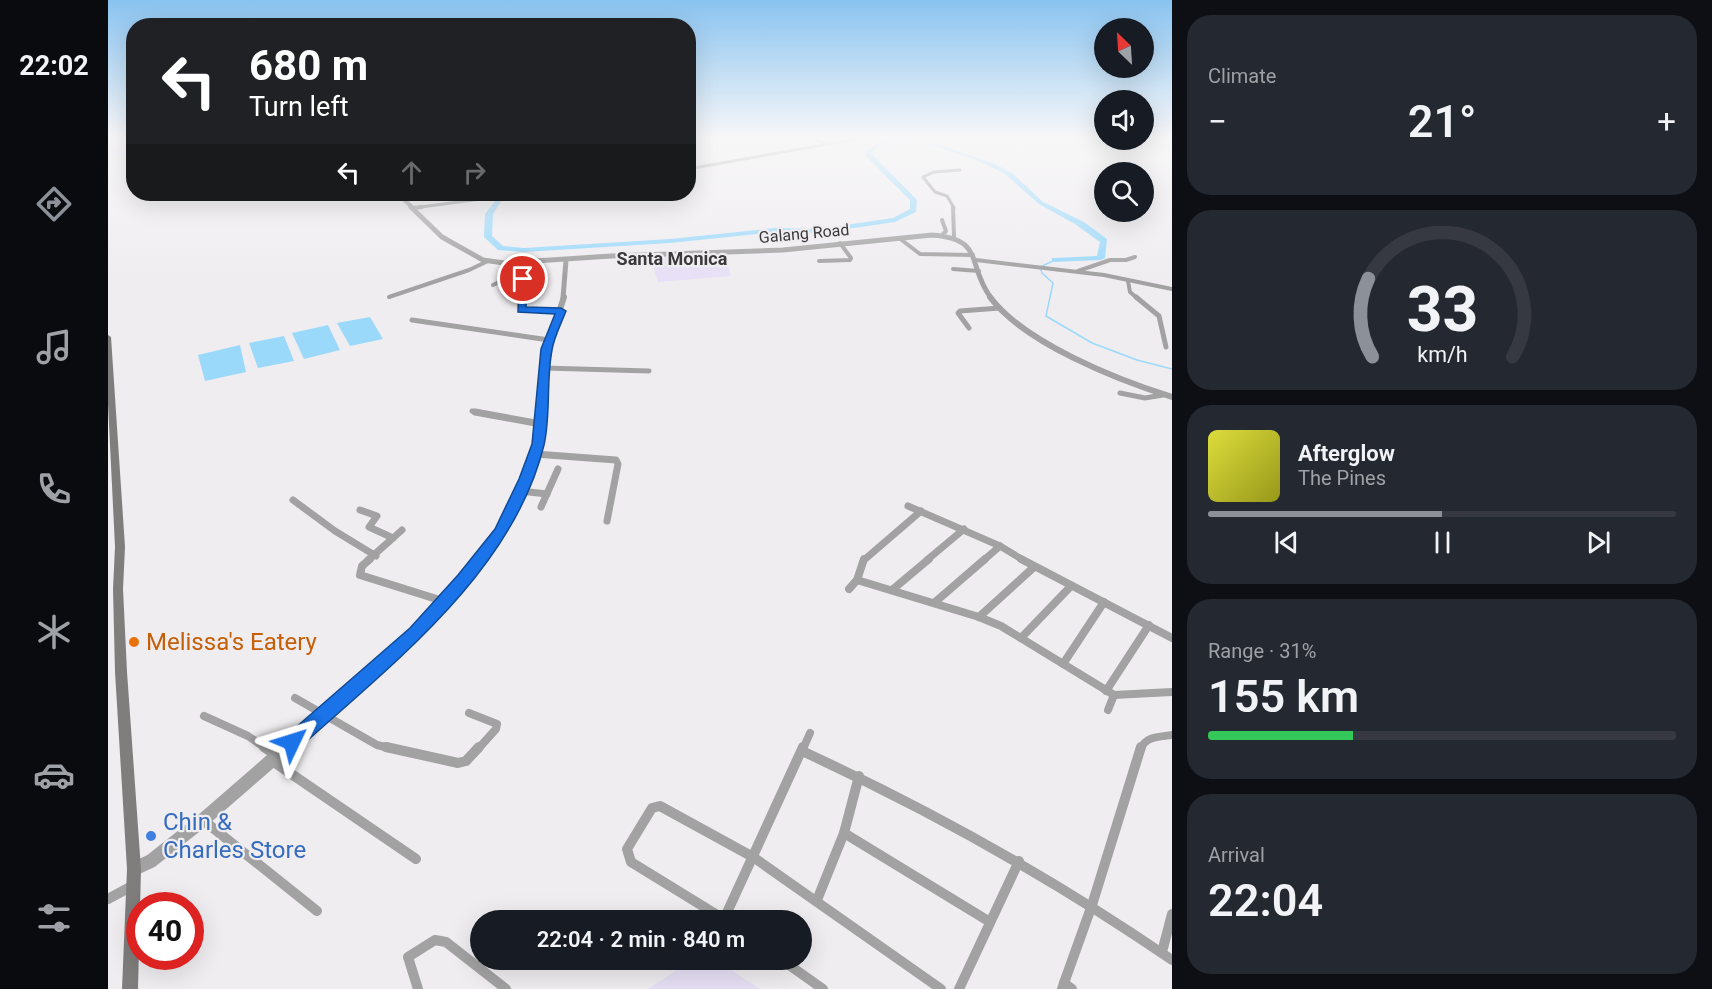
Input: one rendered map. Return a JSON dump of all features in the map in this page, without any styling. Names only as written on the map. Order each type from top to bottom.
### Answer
[{"type":"main road","points":[[108,337],[120,547],[118,589],[122,672],[134,869],[130,989]]},
{"type":"street","points":[[928,183],[935,192],[947,196],[955,210],[954,237],[966,243],[975,257],[984,287],[999,308],[1032,332],[1055,345],[1116,375],[1172,397]]},
{"type":"street","name":"Galang Road","points":[[405,201],[442,237],[488,261],[529,263],[783,250],[899,238],[942,235],[954,237]]},
{"type":"street","points":[[412,208],[466,201]]},
{"type":"street","points":[[942,220],[946,232],[942,235]]},
{"type":"street","points":[[899,238],[920,254],[975,257],[1046,269],[1104,275],[1172,289]]},
{"type":"street","points":[[819,261],[850,260],[851,258],[840,243]]},
{"type":"street","points":[[1076,272],[1113,260],[1135,257]]},
{"type":"street","points":[[134,869],[152,861],[202,820],[416,632],[495,539],[520,491],[535,454],[541,424],[544,368],[549,340],[561,311],[566,285],[566,260]]},
{"type":"street","points":[[389,297],[466,271],[488,261]]},
{"type":"street","points":[[529,263],[523,287],[521,310],[561,311]]},
{"type":"street","points":[[953,268],[979,271]]},
{"type":"street","points":[[1128,281],[1130,292],[1159,316],[1166,348]]},
{"type":"street","points":[[493,285],[499,282],[523,287]]},
{"type":"street","points":[[969,328],[960,318],[958,313],[960,311],[999,308]]},
{"type":"street","points":[[412,320],[549,340]]},
{"type":"street","points":[[544,368],[649,371]]},
{"type":"street","points":[[1120,393],[1145,398],[1163,395]]},
{"type":"street","points":[[472,411],[541,424]]},
{"type":"street","points":[[535,454],[616,460],[618,464],[607,521]]},
{"type":"street","points":[[542,507],[558,469]]},
{"type":"street","points":[[520,491],[548,494]]},
{"type":"street","points":[[293,500],[335,531],[376,556]]},
{"type":"street","points":[[908,506],[1000,546],[1034,567],[1172,638]]},
{"type":"street","points":[[360,510],[377,516],[369,527],[393,538]]},
{"type":"street","points":[[849,589],[858,580],[865,557],[921,511]]},
{"type":"street","points":[[892,590],[964,529]]},
{"type":"street","points":[[402,530],[376,556],[362,566],[360,575],[443,601]]},
{"type":"street","points":[[934,603],[1000,546]]},
{"type":"street","points":[[979,617],[1034,567]]},
{"type":"street","points":[[858,580],[979,617],[1021,638],[1110,693],[1172,692]]},
{"type":"street","points":[[1021,638],[1071,586]]},
{"type":"street","points":[[1063,664],[1104,602]]},
{"type":"street","points":[[1108,710],[1110,693],[1149,625]]},
{"type":"street","points":[[295,698],[376,745],[458,763],[466,761],[496,729],[495,722],[469,713]]},
{"type":"street","points":[[204,716],[248,736],[273,758],[416,859]]},
{"type":"street","points":[[730,910],[810,733]]},
{"type":"street","points":[[1066,987],[1142,744],[1150,738],[1172,735]]},
{"type":"street","points":[[802,751],[859,776],[1019,861],[1092,905],[1167,956],[1172,914]]},
{"type":"street","points":[[818,900],[844,833],[859,776]]},
{"type":"street","points":[[710,910],[631,862],[627,849],[652,808],[660,806],[753,857],[818,900],[941,989]]},
{"type":"street","points":[[202,820],[317,911]]},
{"type":"street","points":[[844,833],[990,922]]},
{"type":"street","points":[[959,989],[1019,861]]},
{"type":"street","points":[[108,899],[134,885]]},
{"type":"street","points":[[418,989],[408,957],[435,940],[444,940],[501,987]]},
{"type":"street","points":[[796,970],[823,989]]},
{"type":"shaded area","points":[[725,256],[731,276],[658,282],[650,257]]},
{"type":"shaded area","points":[[677,970],[731,970],[760,989],[648,989]]},
{"type":"water","points":[[370,317],[383,339],[350,346],[337,323]]},
{"type":"water","points":[[328,325],[340,350],[304,359],[292,333]]},
{"type":"water","points":[[284,336],[294,361],[258,368],[249,343]]},
{"type":"water","points":[[240,345],[246,372],[205,381],[198,355]]},
{"type":"waterway","points":[[498,201],[489,214],[488,237],[501,248],[524,250],[670,241],[775,230],[819,231],[895,220],[913,210],[914,200],[897,183]]},
{"type":"waterway","points":[[1019,183],[1041,203],[1081,224],[1104,241],[1101,258],[1055,260]]},
{"type":"waterway","points":[[1055,260],[1040,267],[1042,273],[1053,283],[1046,316],[1092,343],[1137,360],[1172,369]]},
{"type":"place","name":"Melissa's Eatery","points":[[134,642]]},
{"type":"place","name":"Chin & Charles Store","points":[[151,836]]},
{"type":"district","name":"Santa Monica","points":[[672,259]]},
{"type":"route","points":[[292,742],[416,632],[463,579],[501,531],[520,491],[538,444],[547,349],[561,311],[521,310],[523,279]]}]
